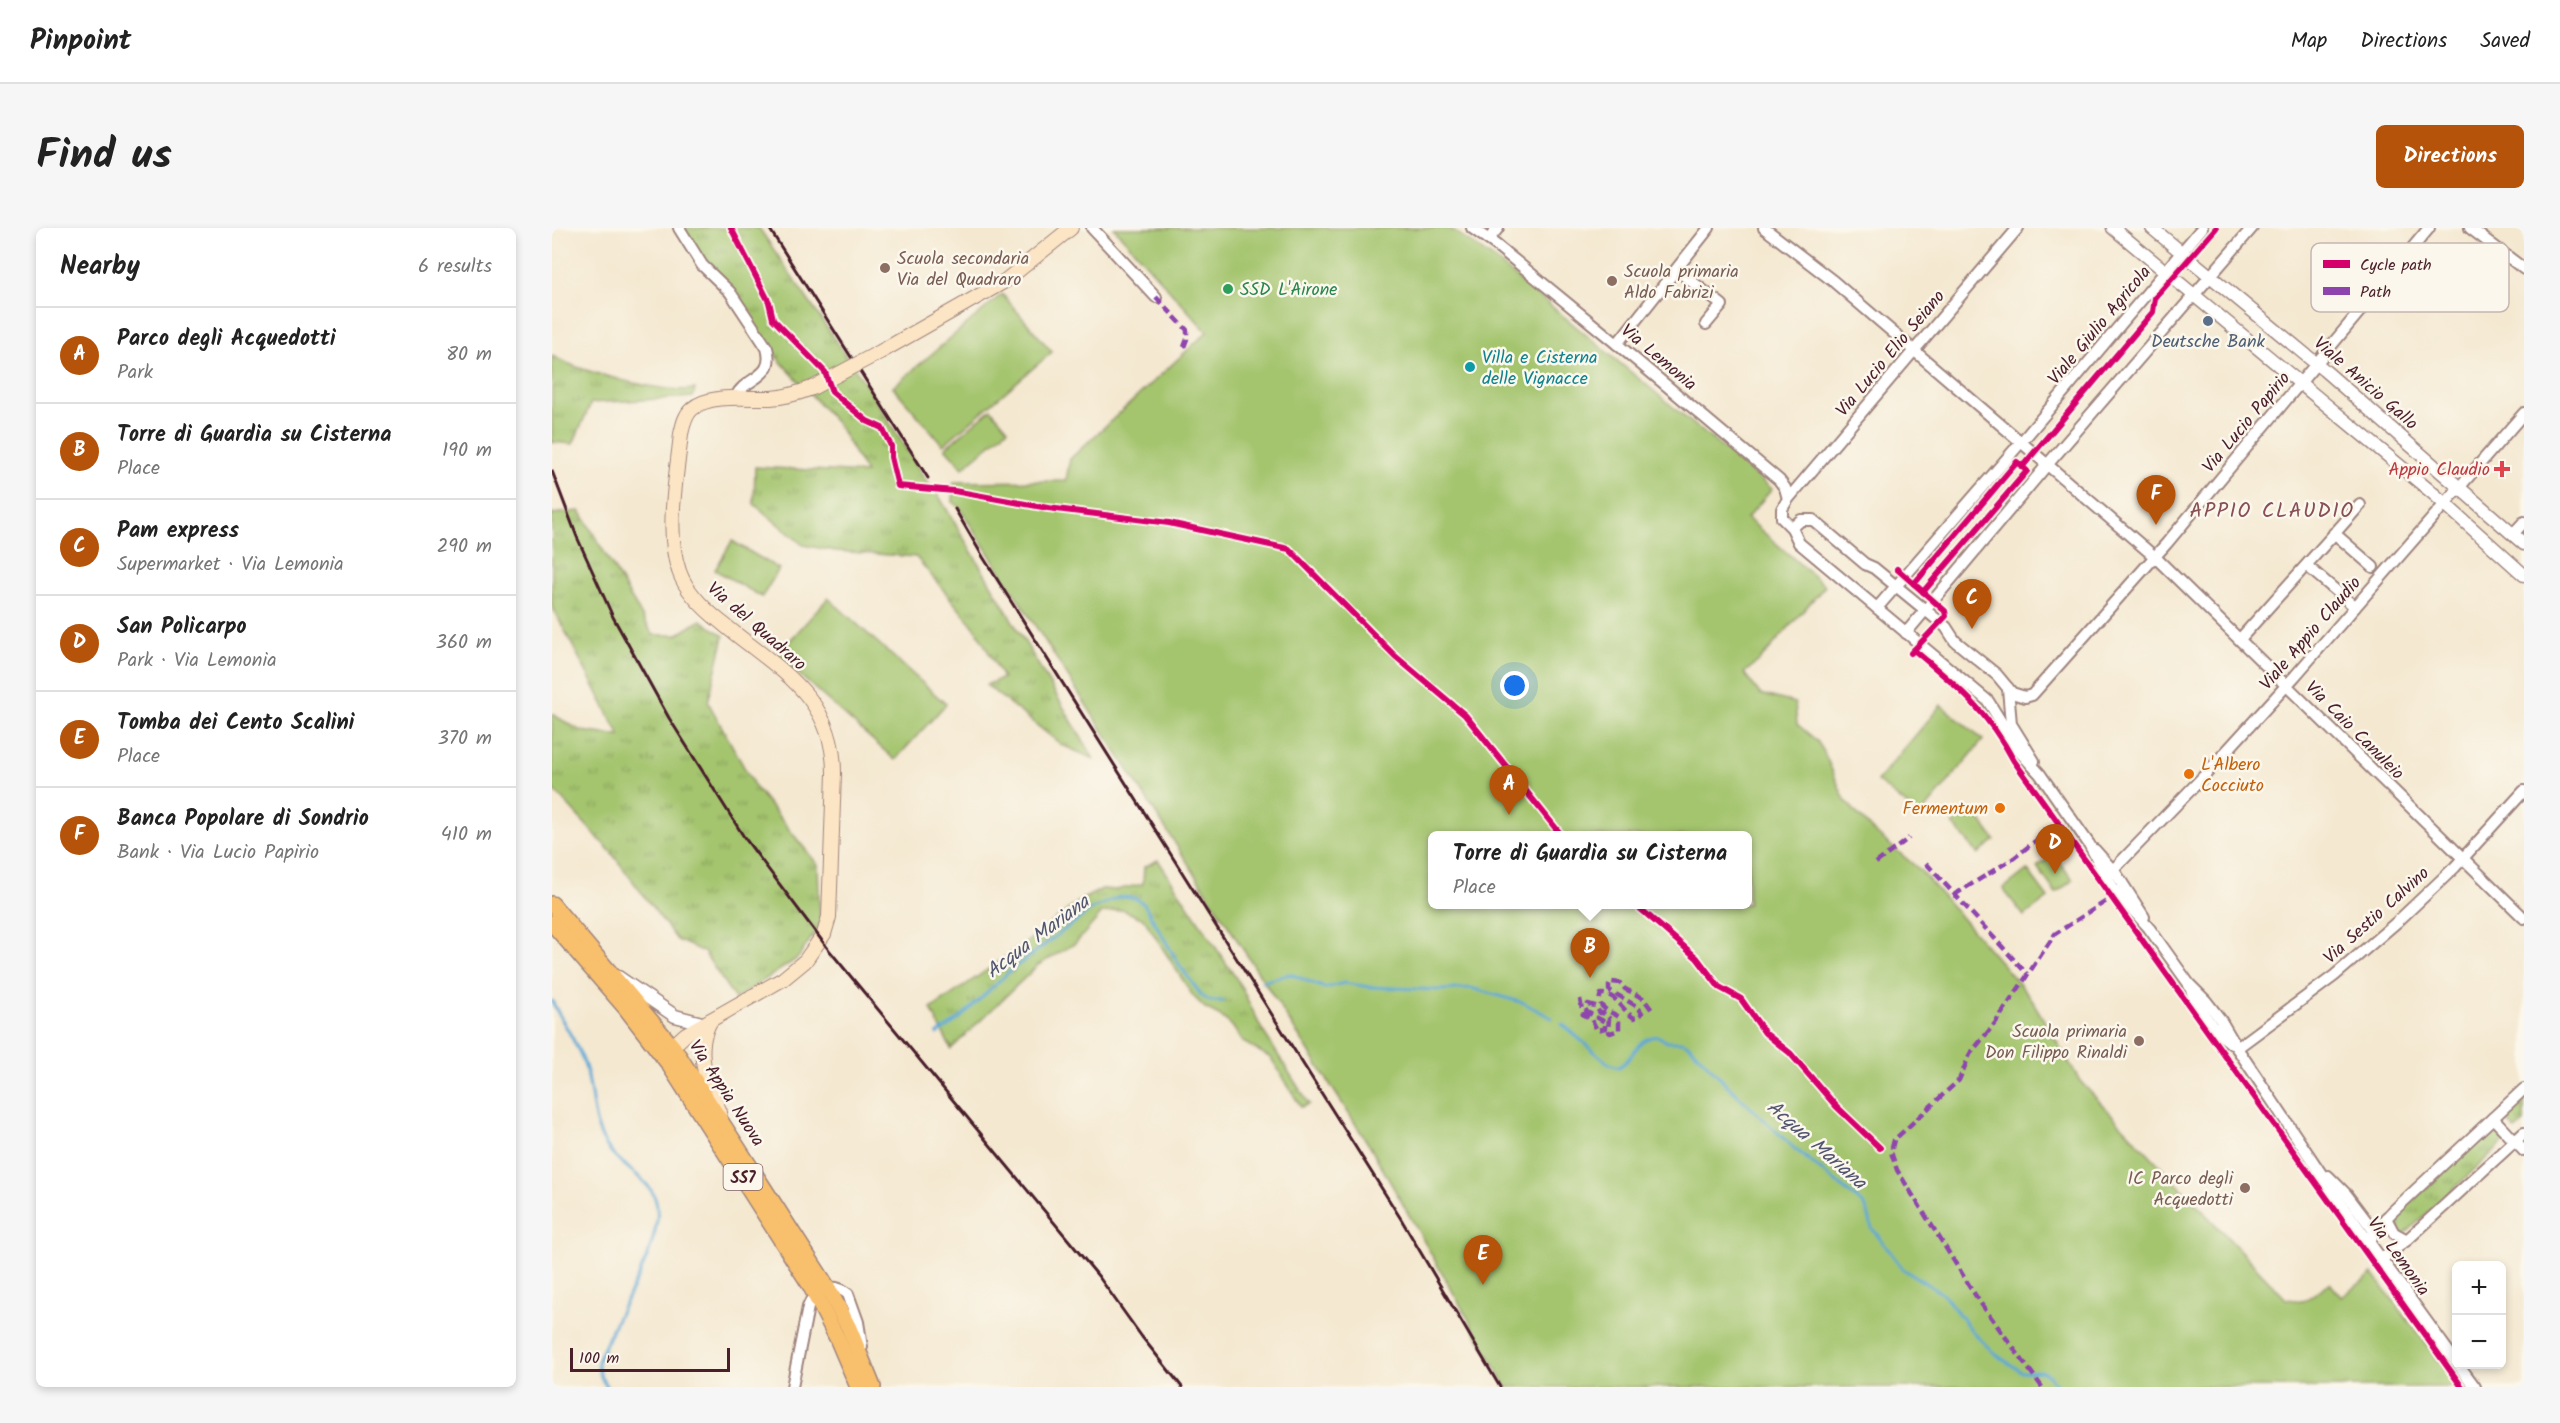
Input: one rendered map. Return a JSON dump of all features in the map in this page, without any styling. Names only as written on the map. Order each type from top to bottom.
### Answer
[{"type":"main road","name":"Via del Quadraro","points":[[673,1047],[682,1037],[706,1022],[790,974],[818,945],[826,930],[829,917],[834,759],[827,728],[816,706],[801,688],[699,602],[683,580],[675,558],[674,512],[684,420],[691,410],[702,404],[736,398],[779,397],[812,388],[1005,281],[1071,228]]},
{"type":"main road","name":"Via Appia Nuova","points":[[552,904],[614,974],[673,1047],[735,1140],[864,1365],[873,1387]]},
{"type":"main road","name":"Via Appia Nuova","points":[[552,923],[625,1007],[668,1063],[822,1291],[858,1387]]},
{"type":"main road","points":[[706,1022],[701,1044],[705,1069],[720,1111],[735,1140]]},
{"type":"main road","points":[[668,1063],[673,1047]]},
{"type":"street","points":[[679,228],[702,265],[730,292],[767,348],[769,358],[765,370],[759,377],[739,390],[736,398]]},
{"type":"street","points":[[1092,228],[1156,297]]},
{"type":"street","name":"Via Lemonia","points":[[1472,228],[1489,239],[1617,344],[1779,480],[1785,488],[1788,499],[1782,515],[1792,528],[1799,543],[1988,701],[2019,751],[2040,774]]},
{"type":"street","points":[[1489,239],[1498,228]]},
{"type":"street","points":[[1617,344],[1709,228]]},
{"type":"street","name":"Via Caio Canuleio","points":[[1764,228],[1833,281],[2155,557],[2524,918]]},
{"type":"street","name":"Via Lucio Elio Seiano","points":[[1788,499],[2018,228]]},
{"type":"street","points":[[2113,228],[2445,504],[2524,575]]},
{"type":"street","name":"Viale Anicio Gallo","points":[[2152,228],[2316,364],[2524,544]]},
{"type":"street","name":"Viale Giulio Agricola","points":[[1876,608],[2021,443],[2202,228]]},
{"type":"street","points":[[1906,633],[2047,465],[2252,228]]},
{"type":"street","name":"Via Lucio Papirio","points":[[2417,243],[2430,228]]},
{"type":"street","points":[[2470,228],[2490,243]]},
{"type":"street","points":[[2509,258],[2524,269]]},
{"type":"street","points":[[1677,270],[1722,305],[1706,324]]},
{"type":"street","name":"Via Lucio Papirio","points":[[2008,688],[2018,696],[2025,697],[2034,693],[2155,557],[2360,312]]},
{"type":"street","name":"Viale Appio Claudio","points":[[2113,870],[2210,770],[2287,685],[2524,412]]},
{"type":"street","points":[[2240,639],[2360,505]]},
{"type":"street","points":[[1792,528],[1801,520],[1811,519],[1864,564],[1874,568],[1946,627],[1955,640],[1997,675],[2008,688],[2000,697],[1988,701]]},
{"type":"street","points":[[2513,534],[2524,522]]},
{"type":"street","points":[[2334,533],[2373,567]]},
{"type":"street","points":[[2307,566],[2355,607]]},
{"type":"street","name":"Via Lemonia","points":[[2008,688],[2011,724],[2040,774],[2117,885],[2139,908],[2149,928],[2189,984],[2195,1002],[2208,1022],[2236,1048],[2370,1243],[2452,1356]]},
{"type":"street","name":"Via Sestio Calvino","points":[[2236,1048],[2334,976],[2397,922],[2462,859],[2524,791]]},
{"type":"street","name":"Via Lemonia","points":[[2089,844],[2113,870],[2117,885]]},
{"type":"street","points":[[614,974],[675,1016],[706,1022]]},
{"type":"street","points":[[2370,1243],[2374,1231],[2386,1218],[2524,1089]]},
{"type":"street","points":[[2493,1118],[2524,1151]]},
{"type":"street","points":[[2382,1259],[2407,1240],[2524,1133]]},
{"type":"street","name":"Via Lemonia","points":[[2318,1168],[2346,1194],[2374,1231]]},
{"type":"street","points":[[2386,1218],[2394,1233],[2407,1240]]},
{"type":"street","points":[[792,1387],[808,1307],[822,1291]]},
{"type":"street","name":"Via Lemonia","points":[[2462,1369],[2475,1387]]},
{"type":"green space","points":[[682,228],[759,228],[866,385],[926,481],[940,498],[1094,759],[1062,745],[986,685],[1003,678],[975,628],[916,557],[836,551],[803,545],[754,504],[755,467],[866,473],[838,425],[765,344],[702,265]]},
{"type":"green space","points":[[1114,228],[1449,228],[1493,258],[1772,489],[1747,518],[1825,586],[1760,660],[1744,673],[1760,694],[1795,703],[1797,724],[1817,741],[1823,750],[1845,800],[1871,829],[1920,870],[2029,995],[2080,1081],[2286,1299],[2304,1301],[2330,1283],[2341,1297],[2373,1274],[2459,1387],[1507,1387],[1369,1145],[959,507],[953,502],[954,482],[1066,481],[1070,459],[1207,332]]},
{"type":"green space","points":[[1002,294],[1052,352],[943,445],[893,387]]},
{"type":"green space","points":[[552,356],[582,369],[644,385],[681,390],[695,389],[693,397],[591,403],[573,444],[552,442]]},
{"type":"green space","points":[[991,409],[1008,429],[963,468],[945,448]]},
{"type":"green space","points":[[580,511],[653,635],[677,635],[701,620],[724,636],[708,702],[755,787],[818,865],[820,925],[798,958],[735,999],[704,952],[677,940],[611,852],[552,788],[552,714],[581,731],[620,736],[552,606],[552,514]]},
{"type":"green space","points":[[732,541],[779,569],[762,597],[715,570]]},
{"type":"green space","points":[[828,598],[946,704],[895,760],[777,655]]},
{"type":"green space","points":[[1941,705],[1983,740],[1920,816],[1877,781]]},
{"type":"green space","points":[[1972,809],[1995,840],[1978,854],[1953,824]]},
{"type":"green space","points":[[2054,855],[2073,880],[2056,893],[2037,867]]},
{"type":"green space","points":[[1158,860],[1240,984],[1261,1028],[1309,1104],[1301,1107],[1271,1058],[1243,1042],[1232,1026],[1219,1015],[1205,1008],[1193,996],[1144,919],[1123,910],[1102,913],[1076,943],[1038,965],[951,1049],[931,1009],[1023,945],[1081,900],[1102,889],[1116,890],[1143,884],[1144,867]]},
{"type":"green space","points":[[2027,870],[2048,898],[2024,916],[2003,889]]},
{"type":"green space","points":[[2524,1096],[2524,1123],[2515,1130],[2503,1116]]},
{"type":"green space","points":[[2491,1128],[2494,1128],[2504,1142],[2406,1233],[2400,1234],[2392,1220]]},
{"type":"waterway","name":"Acqua Mariana","points":[[937,1034],[959,1019],[1010,971],[1092,909],[1119,897],[1135,898],[1144,904],[1180,966],[1202,996],[1210,1001],[1223,1001]]},
{"type":"waterway","name":"Acqua Mariana","points":[[1262,982],[1290,974],[1325,988],[1344,983],[1370,987],[1440,990],[1471,988],[1524,1003],[1552,1018]]},
{"type":"waterway","points":[[552,1001],[585,1066],[595,1118],[602,1138],[616,1157],[649,1187],[657,1207],[657,1220],[649,1251],[598,1362],[600,1375],[607,1387]]},
{"type":"waterway","name":"Acqua Mariana","points":[[1562,1024],[1609,1064],[1619,1067],[1629,1059],[1644,1040],[1650,1038],[1658,1036],[1667,1042],[1683,1042],[1690,1046],[1728,1086],[1794,1148],[1863,1204],[1867,1209],[1872,1228],[1903,1269],[1943,1294],[1972,1331],[1995,1354],[2022,1372],[2041,1371],[2048,1375],[2058,1387]]},
{"type":"railway","points":[[769,228],[928,478]]},
{"type":"railway","points":[[552,471],[577,537],[613,617],[669,718],[744,837],[829,950],[1099,1277],[1142,1337],[1182,1387]]},
{"type":"railway","points":[[955,509],[983,557],[1401,1219],[1500,1387]]},
{"type":"marked path","points":[[1156,297],[1187,330],[1184,347]]},
{"type":"marked path","points":[[1954,895],[2014,858],[2058,823]]},
{"type":"marked path","points":[[1876,863],[1909,838]]},
{"type":"marked path","points":[[1926,863],[2027,974]]},
{"type":"marked path","points":[[2042,1387],[1979,1301],[1897,1170],[1891,1152],[1894,1140],[1959,1080],[1970,1054],[1996,1022],[2055,934],[2108,900]]},
{"type":"marked path","points":[[1580,999],[1583,1015],[1591,1018],[1597,1030],[1605,1028],[1605,1022],[1587,1012],[1585,1008],[1588,1004],[1595,1006],[1600,1013],[1609,1018],[1608,1031],[1610,1033],[1619,1030],[1619,1017],[1602,1006],[1601,994],[1611,996],[1634,1018],[1642,1013],[1638,1007],[1609,990],[1609,984],[1612,982],[1620,983],[1625,989],[1643,998],[1652,1010]]},
{"type":"cycle path","points":[[731,228],[769,302],[773,319],[825,372],[832,392],[867,421],[882,428],[891,446],[891,457],[898,486],[954,491],[1048,508],[1169,523],[1289,549],[1395,656],[1465,715],[1558,831]]},
{"type":"cycle path","points":[[2022,467],[2153,312],[2155,298],[2216,228]]},
{"type":"cycle path","points":[[1914,584],[2017,462],[2027,471],[1923,592]]},
{"type":"cycle path","points":[[1897,569],[1945,611],[1946,616],[1911,653]]},
{"type":"cycle path","points":[[1914,650],[1957,687],[1993,727],[2014,761],[2462,1387]]},
{"type":"cycle path","points":[[1641,909],[1697,958],[1719,987],[1741,999],[1765,1033],[1790,1053],[1836,1106],[1880,1148]]},
{"type":"place","name":"Scuola secondaria Via del Quadraro","points":[[885,268]]},
{"type":"place","name":"Scuola primaria Aldo Fabrizi","points":[[1612,281]]},
{"type":"place","name":"SSD L'Airone","points":[[1228,289]]},
{"type":"place","name":"Deutsche Bank","points":[[2208,321]]},
{"type":"place","name":"Villa e Cisterna delle Vignacce","points":[[1470,367]]},
{"type":"place","name":"Appio Claudio","points":[[2502,469]]},
{"type":"place","name":"Banca Popolare di Sondrio","points":[[2156,525]]},
{"type":"place","name":"Pam express","points":[[1972,629]]},
{"type":"place","name":"L'Albero Cocciuto","points":[[2189,774]]},
{"type":"place","name":"Fermentum","points":[[2000,808]]},
{"type":"place","name":"Parco degli Acquedotti","points":[[1509,815]]},
{"type":"place","name":"San Policarpo","points":[[2055,874]]},
{"type":"place","name":"Torre di Guardia su Cisterna","points":[[1590,978]]},
{"type":"place","name":"Scuola primaria Don Filippo Rinaldi","points":[[2139,1041]]},
{"type":"place","name":"IC Parco degli Acquedotti","points":[[2245,1188]]},
{"type":"place","name":"Tomba dei Cento Scalini","points":[[1483,1285]]},
{"type":"district","name":"APPIO CLAUDIO","points":[[2272,510]]}]
